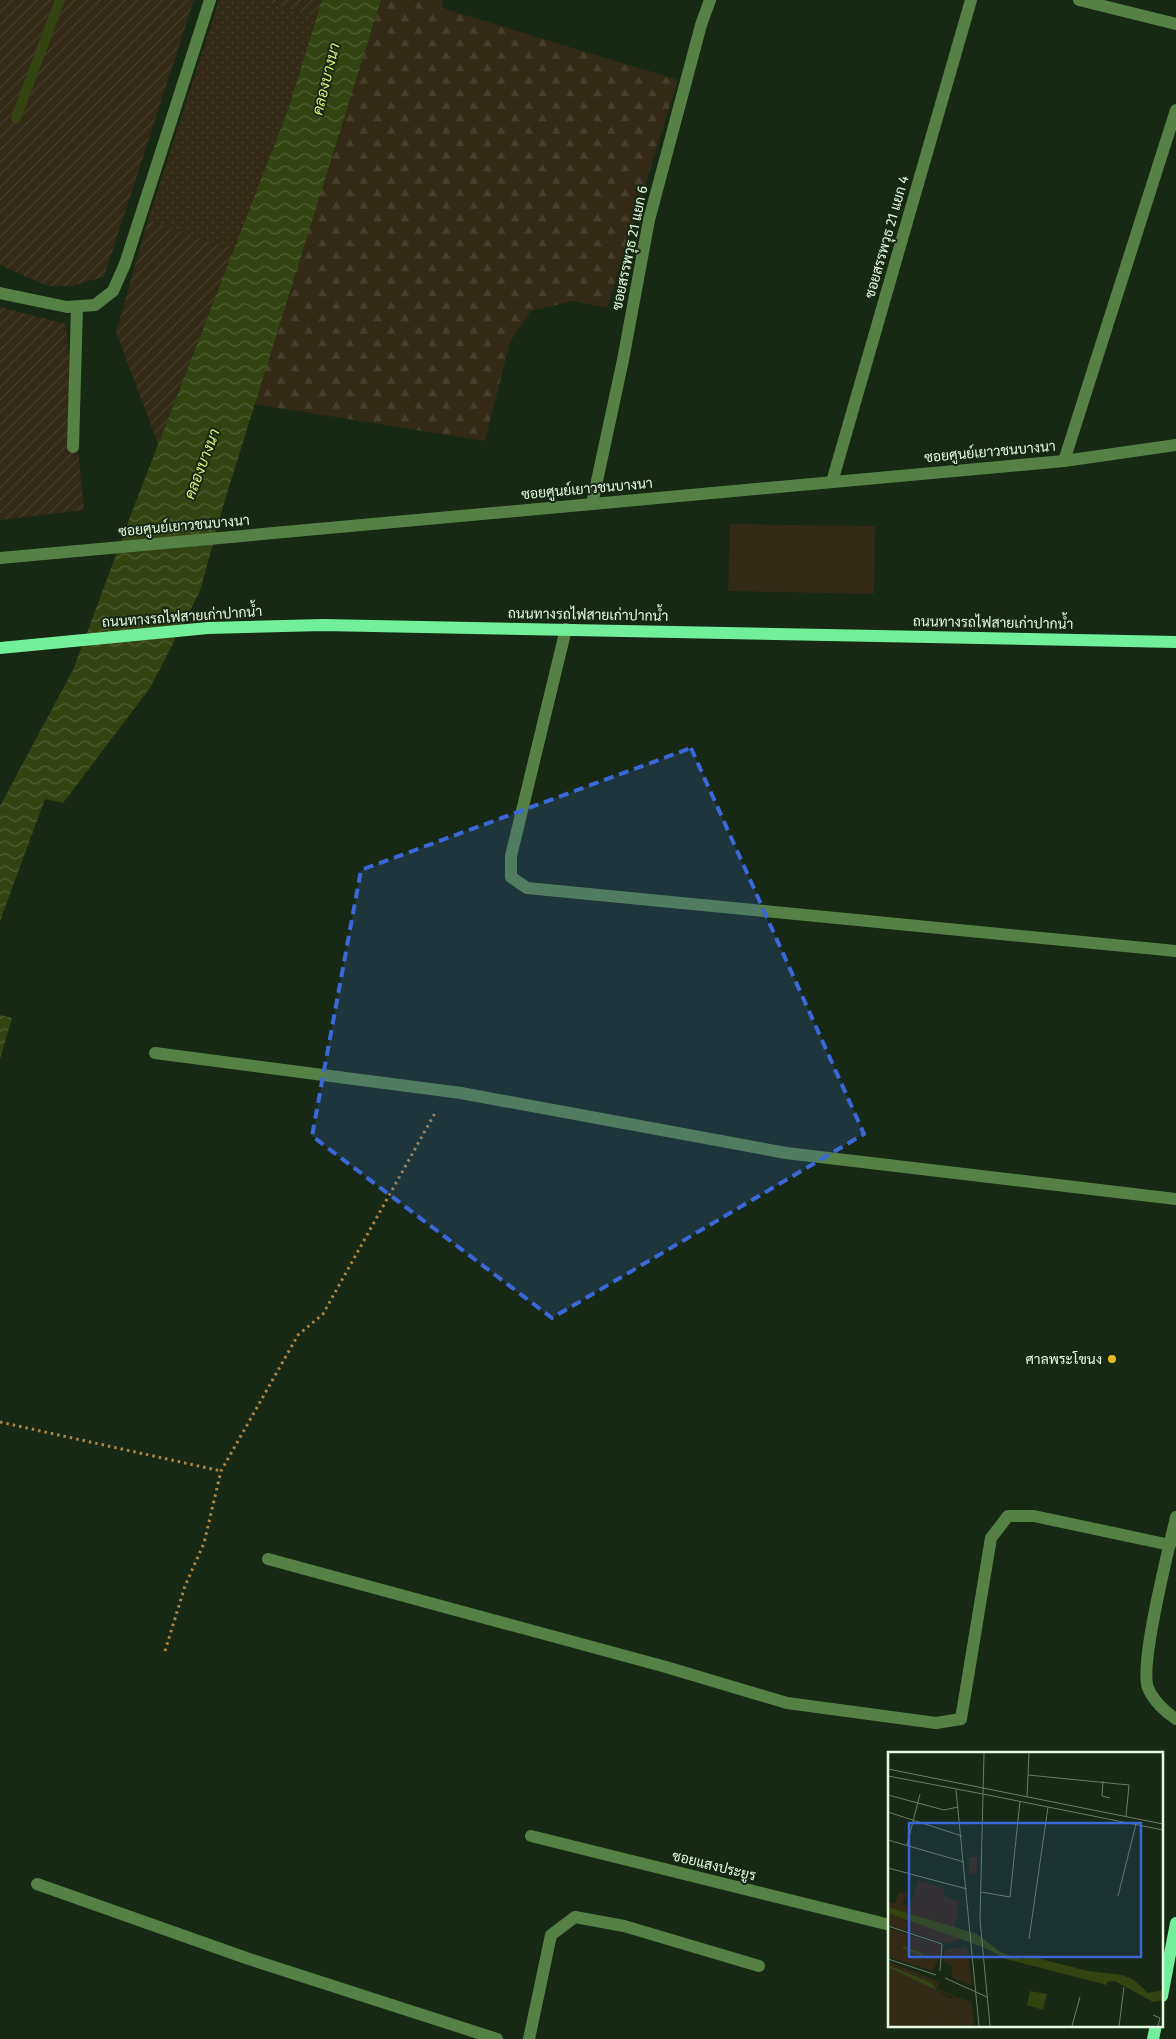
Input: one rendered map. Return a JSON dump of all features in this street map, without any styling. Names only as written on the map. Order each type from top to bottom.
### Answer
[{"type":"main road","name":"ถนนทางรถไฟสายเก่าปากน้ำ","points":[[0,648],[208,628],[323,625],[1176,642]]},
{"type":"main road","points":[[1164,1988],[1176,1923]]},
{"type":"main road","points":[[1153,2039],[1156,2026]]},
{"type":"street","points":[[0,293],[67,307],[77,307],[95,305],[113,291],[125,264],[210,0]]},
{"type":"street","name":"ซอยสรรพวุธ 21 แยก 6","points":[[592,504],[623,360],[649,220],[701,25],[710,0]]},
{"type":"street","name":"ซอยสรรพวุธ 21 แยก 4","points":[[832,482],[972,0]]},
{"type":"street","points":[[1079,0],[1176,24]]},
{"type":"street","points":[[1064,461],[1176,110]]},
{"type":"street","points":[[73,447],[77,307]]},
{"type":"street","name":"ซอยศูนย์เยาวชนบางนา","points":[[0,558],[1064,461],[1176,445]]},
{"type":"street","points":[[566,629],[511,856],[511,877],[527,888],[1176,951]]},
{"type":"street","points":[[155,1053],[447,1091],[786,1153],[1176,1199]]},
{"type":"street","points":[[268,1559],[666,1667],[787,1703],[936,1723],[961,1719],[991,1538],[1008,1516],[1034,1516],[1170,1545]]},
{"type":"street","points":[[1176,1517],[1146,1658],[1148,1688],[1165,1712],[1176,1719]]},
{"type":"street","name":"ซอยแสงประยูร","points":[[531,1836],[888,1925]]},
{"type":"street","points":[[37,1884],[249,1959],[496,2039]]},
{"type":"street","points":[[529,2039],[551,1935],[575,1917],[624,1926],[759,1966]]},
{"type":"path","points":[[165,1651],[184,1586],[204,1543],[221,1471],[298,1335],[323,1314],[447,1091]]},
{"type":"path","points":[[0,1422],[221,1471]]},
{"type":"highlighted area","points":[[691,748],[864,1134],[552,1318],[312,1136],[361,870]]},
{"type":"green space","points":[[0,0],[194,0],[104,277],[71,286],[48,286],[0,265]]},
{"type":"green space","points":[[219,0],[261,0],[317,17],[288,110],[234,250],[148,220]]},
{"type":"green space","points":[[261,0],[322,0],[317,17]]},
{"type":"green space","points":[[381,0],[443,0],[442,8],[678,80],[607,308],[573,301],[531,311],[510,342],[485,441],[254,404]]},
{"type":"green space","points":[[148,220],[234,250],[158,444],[116,332]]},
{"type":"green space","points":[[0,307],[66,324],[84,510],[0,520]]},
{"type":"green space","points":[[730,524],[875,526],[874,594],[728,591]]},
{"type":"water","name":"คลองบางนา","points":[[322,0],[381,0],[224,503],[200,591],[150,688],[63,803],[45,799],[0,921],[0,806],[73,670],[135,504],[288,110]]},
{"type":"water","points":[[0,1015],[12,1018],[0,1059]]},
{"type":"waterway","points":[[16,118],[60,0]]},
{"type":"place","name":"ศาลพระโขนง","points":[[1112,1359]]}]
